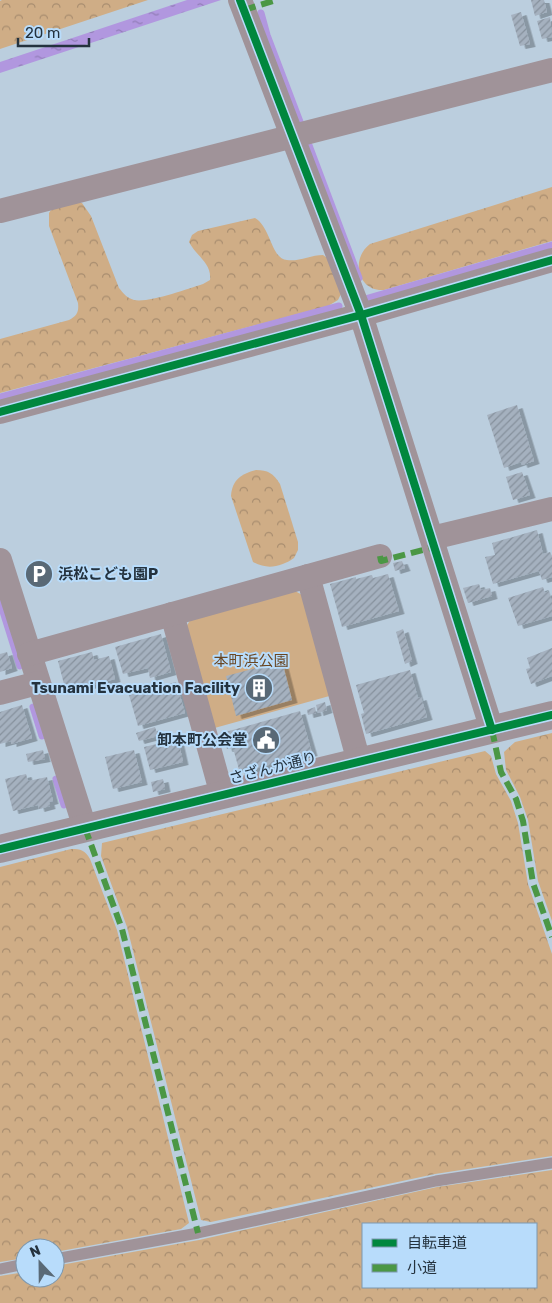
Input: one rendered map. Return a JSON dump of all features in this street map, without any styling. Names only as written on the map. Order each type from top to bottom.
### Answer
[{"type":"street","points":[[241,2],[361,315],[492,730]]},
{"type":"street","points":[[0,211],[552,70]]},
{"type":"street","points":[[0,412],[361,315],[552,260]]},
{"type":"street","points":[[432,538],[552,508]]},
{"type":"street","points":[[29,654],[380,556]]},
{"type":"street","points":[[0,560],[85,828]]},
{"type":"street","points":[[308,576],[359,762]]},
{"type":"street","points":[[172,614],[222,794]]},
{"type":"street","points":[[0,693],[38,683]]},
{"type":"street","name":"さざんか通り","points":[[0,849],[552,715]]},
{"type":"lane","points":[[65,1257],[198,1233],[436,1181],[552,1163]]},
{"type":"lane","points":[[0,1269],[15,1266]]},
{"type":"green space","points":[[148,0],[0,49],[0,1]]},
{"type":"green space","points":[[552,187],[552,241],[384,290],[368,286],[363,280],[359,266],[360,258],[370,244]]},
{"type":"green space","points":[[70,200],[82,203],[91,216],[119,288],[127,297],[134,300],[168,295],[210,280],[209,269],[189,242],[192,235],[198,231],[255,218],[260,222],[274,249],[282,258],[296,260],[323,255],[330,260],[342,292],[338,300],[328,306],[0,393],[0,339],[69,320],[78,311],[78,303],[49,226],[49,213],[55,204]]},
{"type":"green space","points":[[256,470],[270,473],[280,484],[298,542],[298,550],[294,558],[284,564],[269,567],[253,562],[231,496],[233,486],[238,478]]},
{"type":"green space","name":"本町浜公園","points":[[295,591],[306,597],[333,695],[211,729],[184,631],[190,620]]},
{"type":"green space","points":[[552,733],[552,921],[538,881],[528,820],[520,797],[506,770],[504,752],[515,742]]},
{"type":"green space","points":[[485,751],[491,756],[496,774],[511,801],[518,823],[528,884],[552,954],[552,1156],[435,1174],[211,1222],[201,1220],[127,927],[101,856],[102,843]]},
{"type":"green space","points":[[71,849],[82,851],[90,859],[117,930],[189,1223],[181,1229],[65,1250],[65,1238],[15,1238],[15,1260],[0,1262],[0,867]]},
{"type":"green space","points":[[552,1170],[552,1303],[0,1303],[0,1276],[15,1274],[15,1288],[65,1288],[65,1264],[199,1240],[437,1187]]},
{"type":"water","points":[[187,0],[221,0],[0,73],[0,62]]},
{"type":"building","points":[[531,0],[544,0],[547,12],[535,16]]},
{"type":"building","points":[[521,12],[530,44],[520,46],[511,15]]},
{"type":"building","points":[[550,17],[552,37],[542,39],[537,21]]},
{"type":"building","points":[[517,405],[534,461],[522,465],[521,462],[504,468],[487,415]]},
{"type":"building","points":[[522,472],[530,495],[513,500],[506,477]]},
{"type":"building","points":[[537,530],[543,554],[550,552],[552,556],[552,577],[542,580],[539,571],[493,584],[485,557],[495,555],[492,543]]},
{"type":"building","points":[[402,561],[405,568],[395,571],[393,563]]},
{"type":"building","points":[[388,574],[399,611],[342,627],[330,584],[356,577],[356,579],[372,575],[373,578]]},
{"type":"building","points":[[479,584],[481,590],[490,588],[492,596],[468,603],[463,588]]},
{"type":"building","points":[[543,587],[545,593],[549,591],[552,602],[552,616],[518,626],[508,598]]},
{"type":"building","points":[[403,629],[412,661],[405,664],[396,632]]},
{"type":"building","points":[[161,634],[171,672],[150,678],[148,668],[123,674],[115,647]]},
{"type":"building","points":[[552,648],[552,676],[531,684],[526,669],[530,668],[527,658]]},
{"type":"building","points":[[7,652],[12,668],[0,672],[0,654]]},
{"type":"building","points":[[92,652],[94,660],[109,656],[115,679],[66,692],[58,661]]},
{"type":"building","name":"Tsunami Evacuation Facility","points":[[282,661],[292,700],[236,716],[226,676]]},
{"type":"building","points":[[410,670],[418,698],[421,697],[427,717],[366,734],[361,714],[364,713],[356,685]]},
{"type":"building","points":[[176,682],[185,713],[138,726],[129,695]]},
{"type":"building","points":[[325,702],[327,710],[318,713],[316,705]]},
{"type":"building","points":[[22,705],[32,738],[11,744],[11,741],[0,744],[0,712]]},
{"type":"building","points":[[315,707],[316,713],[308,715],[307,710]]},
{"type":"building","name":"卸本町公会堂","points":[[300,711],[312,753],[240,773],[233,748],[227,749],[222,733]]},
{"type":"building","points":[[155,727],[158,736],[139,741],[136,733]]},
{"type":"building","points":[[178,739],[183,762],[150,770],[144,747]]},
{"type":"building","points":[[43,750],[45,759],[28,762],[26,754]]},
{"type":"building","points":[[134,750],[142,782],[113,789],[105,757]]},
{"type":"building","points":[[26,774],[28,781],[47,777],[53,801],[49,802],[50,806],[39,809],[38,805],[13,811],[5,779]]},
{"type":"building","points":[[163,779],[165,789],[153,792],[151,782]]},
{"type":"waterway","points":[[261,13],[267,35],[302,127]]},
{"type":"waterway","points":[[307,140],[359,278]]},
{"type":"waterway","points":[[365,299],[552,245]]},
{"type":"waterway","points":[[0,397],[339,306]]},
{"type":"waterway","points":[[0,602],[20,666]]},
{"type":"waterway","points":[[33,707],[42,736]]},
{"type":"waterway","points":[[56,779],[64,805]]},
{"type":"marked path","points":[[244,10],[276,0]]},
{"type":"marked path","points":[[380,556],[381,561],[434,547]]},
{"type":"marked path","points":[[492,730],[501,772],[516,799],[523,821],[533,883],[552,937]]},
{"type":"marked path","points":[[85,828],[122,929],[198,1233]]},
{"type":"cycle path","points":[[240,0],[361,315],[492,730]]},
{"type":"cycle path","points":[[0,412],[361,315],[552,260]]},
{"type":"cycle path","points":[[0,849],[552,715]]},
{"type":"place","name":"浜松こども園P","points":[[39,574]]},
{"type":"place","name":"Tsunami Evacuation Facility","points":[[259,688]]},
{"type":"place","name":"卸本町公会堂","points":[[266,740]]}]
